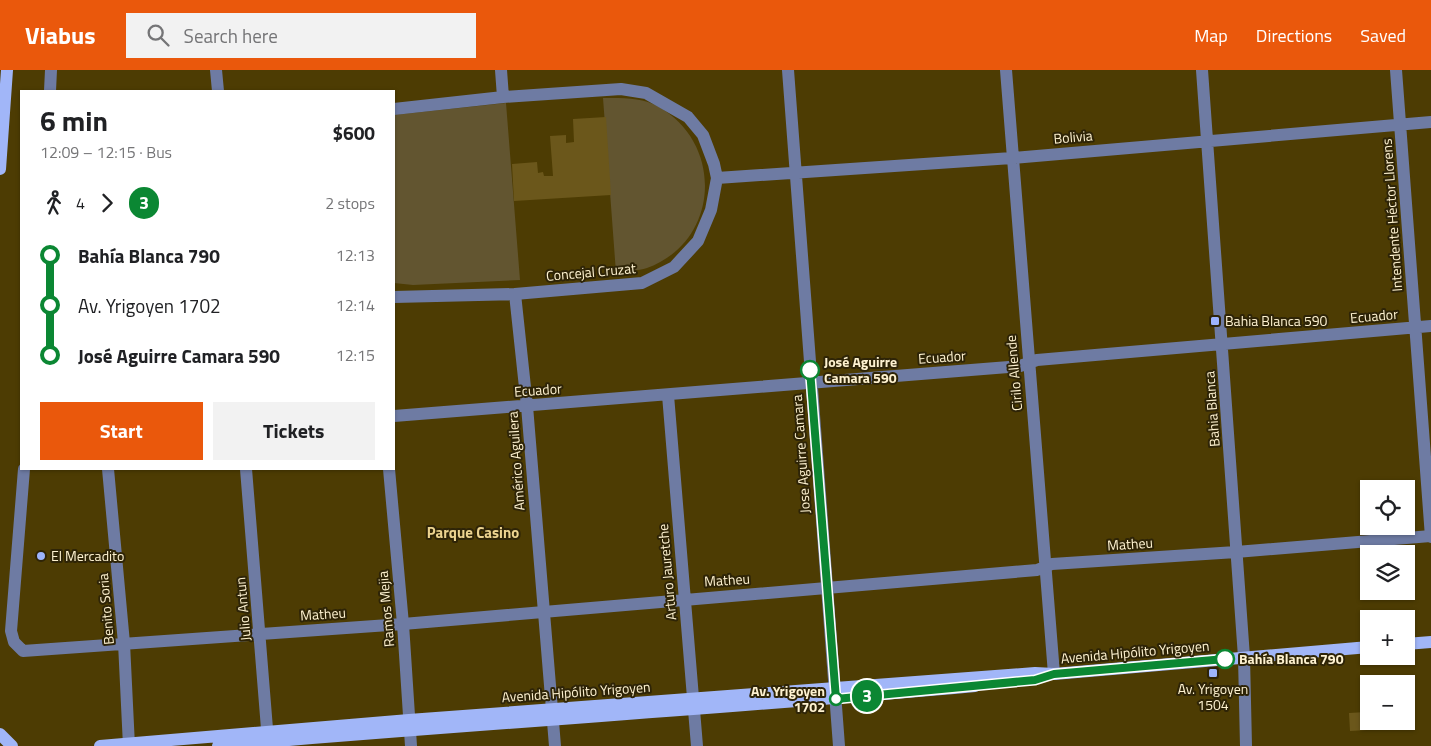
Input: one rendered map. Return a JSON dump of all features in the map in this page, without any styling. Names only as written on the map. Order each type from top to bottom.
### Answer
[{"type":"main road","points":[[0,169],[7,70]]},
{"type":"main road","points":[[1415,643],[1431,642]]},
{"type":"main road","name":"Avenida Hipólito Yrigoyen","points":[[218,746],[409,725],[835,694],[1035,672],[1054,674],[1360,648]]},
{"type":"main road","points":[[0,734],[12,746]]},
{"type":"main road","name":"Avenida Hipólito Yrigoyen","points":[[100,746],[268,740]]},
{"type":"street","points":[[50,90],[51,70]]},
{"type":"street","points":[[216,70],[218,90]]},
{"type":"street","points":[[501,70],[502,97]]},
{"type":"street","name":"Jose Aguirre Camara","points":[[788,70],[839,746]]},
{"type":"street","name":"Cirilo Allende","points":[[1006,70],[1054,674]]},
{"type":"street","name":"Bahia Blanca","points":[[1202,70],[1244,658],[1246,746]]},
{"type":"street","name":"Intendente Héctor Llorens","points":[[1396,70],[1431,536]]},
{"type":"street","name":"Concejal Cruzat","points":[[395,109],[502,97],[621,89],[646,93],[688,117],[703,135],[717,178],[711,210],[698,240],[674,267],[642,283],[515,294],[395,296]]},
{"type":"street","name":"Bolivia","points":[[717,178],[1012,158],[1431,122]]},
{"type":"street","name":"Américo Aguilera","points":[[515,294],[527,406],[542,612],[555,746]]},
{"type":"street","name":"Ecuador","points":[[395,416],[1020,366],[1037,360],[1431,326]]},
{"type":"street","name":"Arturo Jauretche","points":[[668,395],[697,746]]},
{"type":"street","name":"Matheu","points":[[24,470],[11,631],[14,642],[24,650],[403,624],[685,598],[1036,570],[1052,564],[1236,552],[1431,536]]},
{"type":"street","name":"Benito Soria","points":[[108,470],[124,643],[129,745]]},
{"type":"street","name":"Julio Antun","points":[[246,470],[268,740]]},
{"type":"street","name":"Ramos Mejia","points":[[389,470],[403,624],[411,746]]},
{"type":"shaded area","points":[[603,98],[625,98],[646,101],[659,107],[680,124],[695,145],[703,168],[705,192],[700,216],[689,237],[671,255],[643,269],[616,273]]},
{"type":"shaded area","points":[[506,103],[520,280],[413,285],[395,283],[395,115]]},
{"type":"building","points":[[606,117],[611,195],[514,201],[512,164],[537,162],[538,173],[543,172],[544,176],[553,176],[550,136],[566,135],[566,143],[574,142],[573,119]]},
{"type":"building","points":[[1360,712],[1360,730],[1367,730],[1350,731],[1349,713]]},
{"type":"bus line","name":"3","points":[[810,370],[836,699],[1035,680],[1054,674],[1225,659]]},
{"type":"place","name":"Bahia Blanca 590","points":[[1215,321]]},
{"type":"place","name":"José Aguirre Camara 590","points":[[810,370]]},
{"type":"place","name":"El Mercadito","points":[[41,556]]},
{"type":"place","name":"Bahía Blanca 790","points":[[1225,659]]},
{"type":"place","name":"Av. Yrigoyen 1504","points":[[1213,673]]},
{"type":"place","name":"Av. Yrigoyen 1702","points":[[836,699]]},
{"type":"district","name":"Parque Casino","points":[[473,533]]}]
